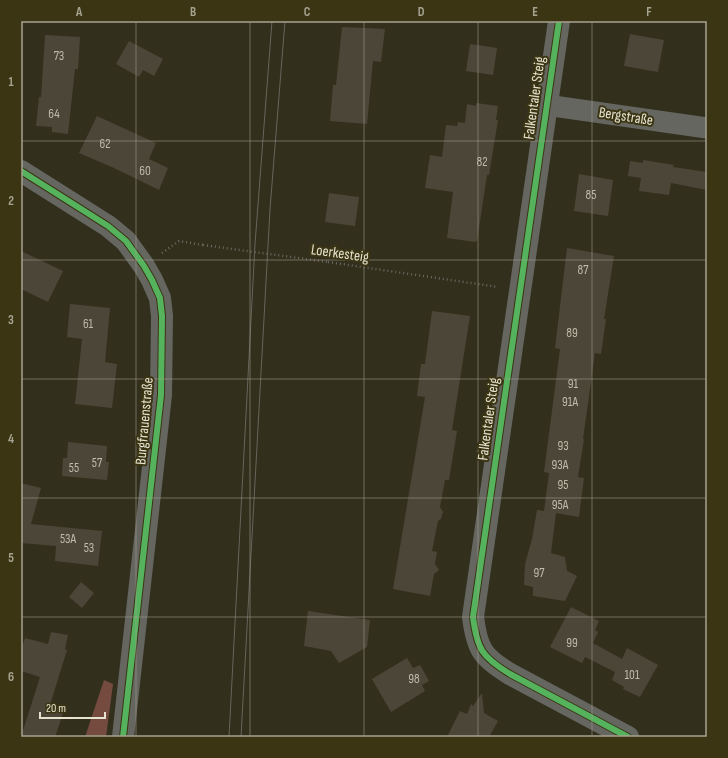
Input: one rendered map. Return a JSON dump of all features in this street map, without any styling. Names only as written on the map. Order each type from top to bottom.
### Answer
[{"type":"street","name":"Falkentaler Steig","points":[[559,21],[473,617],[475,636],[482,652],[494,664],[628,737]]},
{"type":"street","name":"Bergstraße","points":[[546,105],[707,128]]},
{"type":"street","name":"Burgfrauenstraße","points":[[21,172],[108,226],[126,241],[144,266],[160,298],[162,316],[161,395],[124,737]]},
{"type":"shaded area","points":[[104,680],[113,684],[106,737],[85,737]]},
{"type":"building","points":[[342,27],[385,29],[381,62],[373,61],[367,124],[330,121],[333,85],[336,85]]},
{"type":"building","points":[[630,34],[664,40],[658,72],[624,66]]},
{"type":"building","points":[[45,35],[80,37],[78,69],[75,69],[68,134],[52,132],[52,127],[36,126],[39,97],[41,97]]},
{"type":"building","points":[[129,41],[163,59],[154,76],[143,70],[139,77],[116,64]]},
{"type":"building","points":[[470,44],[497,48],[493,75],[466,71]]},
{"type":"building","points":[[476,103],[498,106],[496,120],[498,120],[489,175],[487,175],[477,241],[475,242],[447,238],[453,192],[425,188],[430,155],[442,157],[446,125],[457,126],[458,122],[465,123],[467,104],[476,106]]},
{"type":"building","points":[[97,116],[156,143],[149,159],[168,168],[159,190],[79,153]]},
{"type":"building","points":[[643,160],[674,165],[673,167],[707,172],[707,190],[671,183],[669,195],[639,191],[641,178],[628,176],[630,161],[643,163]]},
{"type":"building","points":[[579,174],[613,180],[608,216],[574,211]]},
{"type":"building","points":[[329,193],[359,197],[355,226],[325,222]]},
{"type":"building","points":[[567,248],[614,256],[604,319],[606,319],[601,354],[595,353],[583,439],[578,477],[584,478],[579,517],[556,513],[551,553],[565,557],[567,571],[577,576],[565,601],[533,596],[533,587],[524,585],[525,564],[532,539],[537,510],[544,511],[549,473],[544,472],[560,349],[555,348]]},
{"type":"building","points":[[21,251],[63,271],[48,302],[21,289]]},
{"type":"building","points":[[70,304],[110,308],[105,362],[117,364],[112,408],[75,404],[82,339],[67,337]]},
{"type":"building","points":[[432,311],[470,316],[452,430],[457,431],[449,480],[445,480],[440,507],[443,512],[441,519],[438,521],[432,551],[437,552],[435,564],[439,570],[434,574],[430,596],[393,589],[425,397],[417,396],[421,364],[425,364]]},
{"type":"building","points":[[68,442],[107,446],[106,462],[109,462],[107,480],[62,476],[63,458],[67,458]]},
{"type":"building","points":[[21,483],[41,488],[31,524],[102,531],[98,566],[55,561],[56,546],[21,543]]},
{"type":"building","points":[[81,582],[94,593],[82,608],[69,597]]},
{"type":"building","points":[[571,607],[599,621],[595,630],[598,632],[593,643],[622,659],[627,648],[658,665],[640,697],[623,689],[624,687],[612,680],[615,672],[585,657],[582,663],[550,647]]},
{"type":"building","points":[[308,611],[370,620],[367,647],[339,663],[331,651],[304,646]]},
{"type":"building","points":[[51,632],[68,635],[65,649],[67,650],[50,705],[64,710],[55,737],[21,737],[40,677],[21,671],[21,650],[25,638],[48,644]]},
{"type":"building","points":[[407,658],[413,668],[420,665],[429,681],[422,685],[425,691],[391,712],[372,679]]},
{"type":"building","points":[[482,693],[484,713],[498,721],[489,737],[447,737],[460,711],[467,714],[471,704],[473,706]]},
{"type":"tram line","points":[[229,737],[255,244],[272,21]]},
{"type":"tram line","points":[[241,737],[270,209],[285,21]]},
{"type":"cycle path","points":[[559,21],[473,617],[479,645],[482,651],[493,662],[510,674],[628,737]]},
{"type":"cycle path","points":[[21,171],[108,226],[126,241],[144,266],[160,298],[162,316],[161,395],[123,737]]}]
